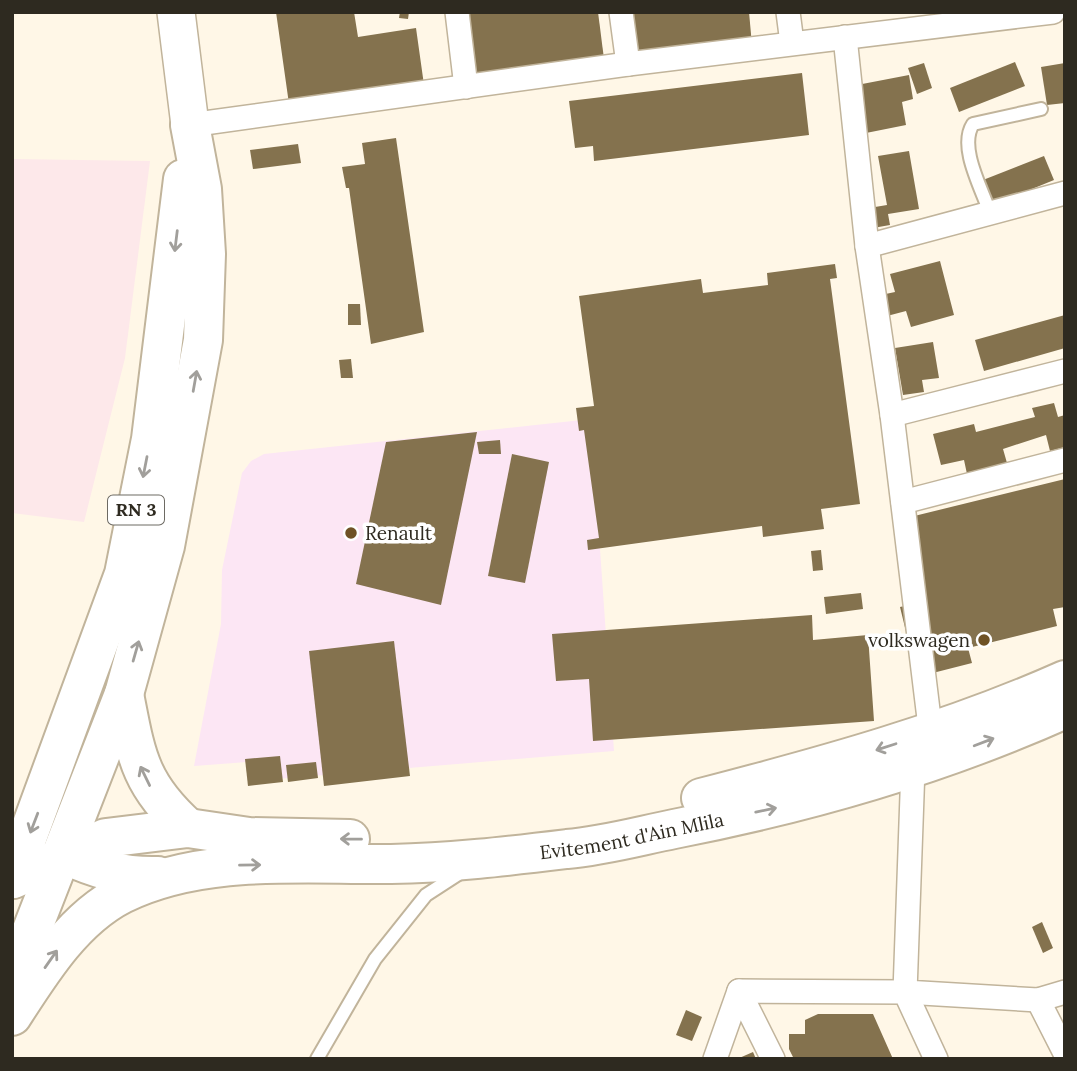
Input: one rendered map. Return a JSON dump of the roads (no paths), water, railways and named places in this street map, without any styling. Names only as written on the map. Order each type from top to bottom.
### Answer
[{"type":"highway","name":"RN 3","points":[[12,879],[124,574],[151,439],[190,125]]},
{"type":"highway","name":"RN 3","points":[[12,981],[64,854],[124,694],[165,546],[203,340],[206,254],[202,189],[190,125]]},
{"type":"highway","points":[[124,574],[64,804],[64,854],[95,869],[129,877],[182,875]]},
{"type":"highway","name":"Evitement d'Ain Mlila","points":[[12,879],[64,854],[106,838],[188,828],[249,837],[375,839],[548,827],[681,804],[841,762],[926,753],[1022,699],[1065,680]]},
{"type":"highway","points":[[124,694],[143,776],[163,806],[188,828]]},
{"type":"highway","name":"Evitement d'Ain Mlila","points":[[182,875],[229,866],[396,864],[571,849],[787,805],[926,753],[1065,709]]},
{"type":"highway","points":[[12,1016],[60,946],[86,921],[120,895],[182,875]]},
{"type":"main road","name":"RN 3","points":[[176,12],[190,125]]},
{"type":"street","points":[[457,12],[466,87]]},
{"type":"street","points":[[621,12],[628,64]]},
{"type":"street","points":[[788,12],[792,43]]},
{"type":"street","points":[[190,125],[628,64],[996,16],[1053,12]]},
{"type":"street","points":[[845,37],[867,246],[903,502],[926,753],[905,992],[936,1059]]},
{"type":"street","points":[[867,246],[1065,193]]},
{"type":"street","points":[[892,415],[1065,370]]},
{"type":"street","points":[[903,502],[1065,460]]},
{"type":"street","points":[[739,991],[905,992],[1038,1000],[1065,992]]},
{"type":"street","points":[[715,1059],[739,991]]},
{"type":"street","points":[[739,991],[773,1059]]},
{"type":"street","points":[[1038,1000],[1065,1053]]},
{"type":"lane","points":[[989,213],[968,148],[967,133],[973,124],[1041,109]]},
{"type":"lane","points":[[317,1059],[375,960],[426,895],[487,856]]},
{"type":"place","name":"Renault","points":[[351,533]]},
{"type":"place","name":"volkswagen","points":[[984,640]]}]
